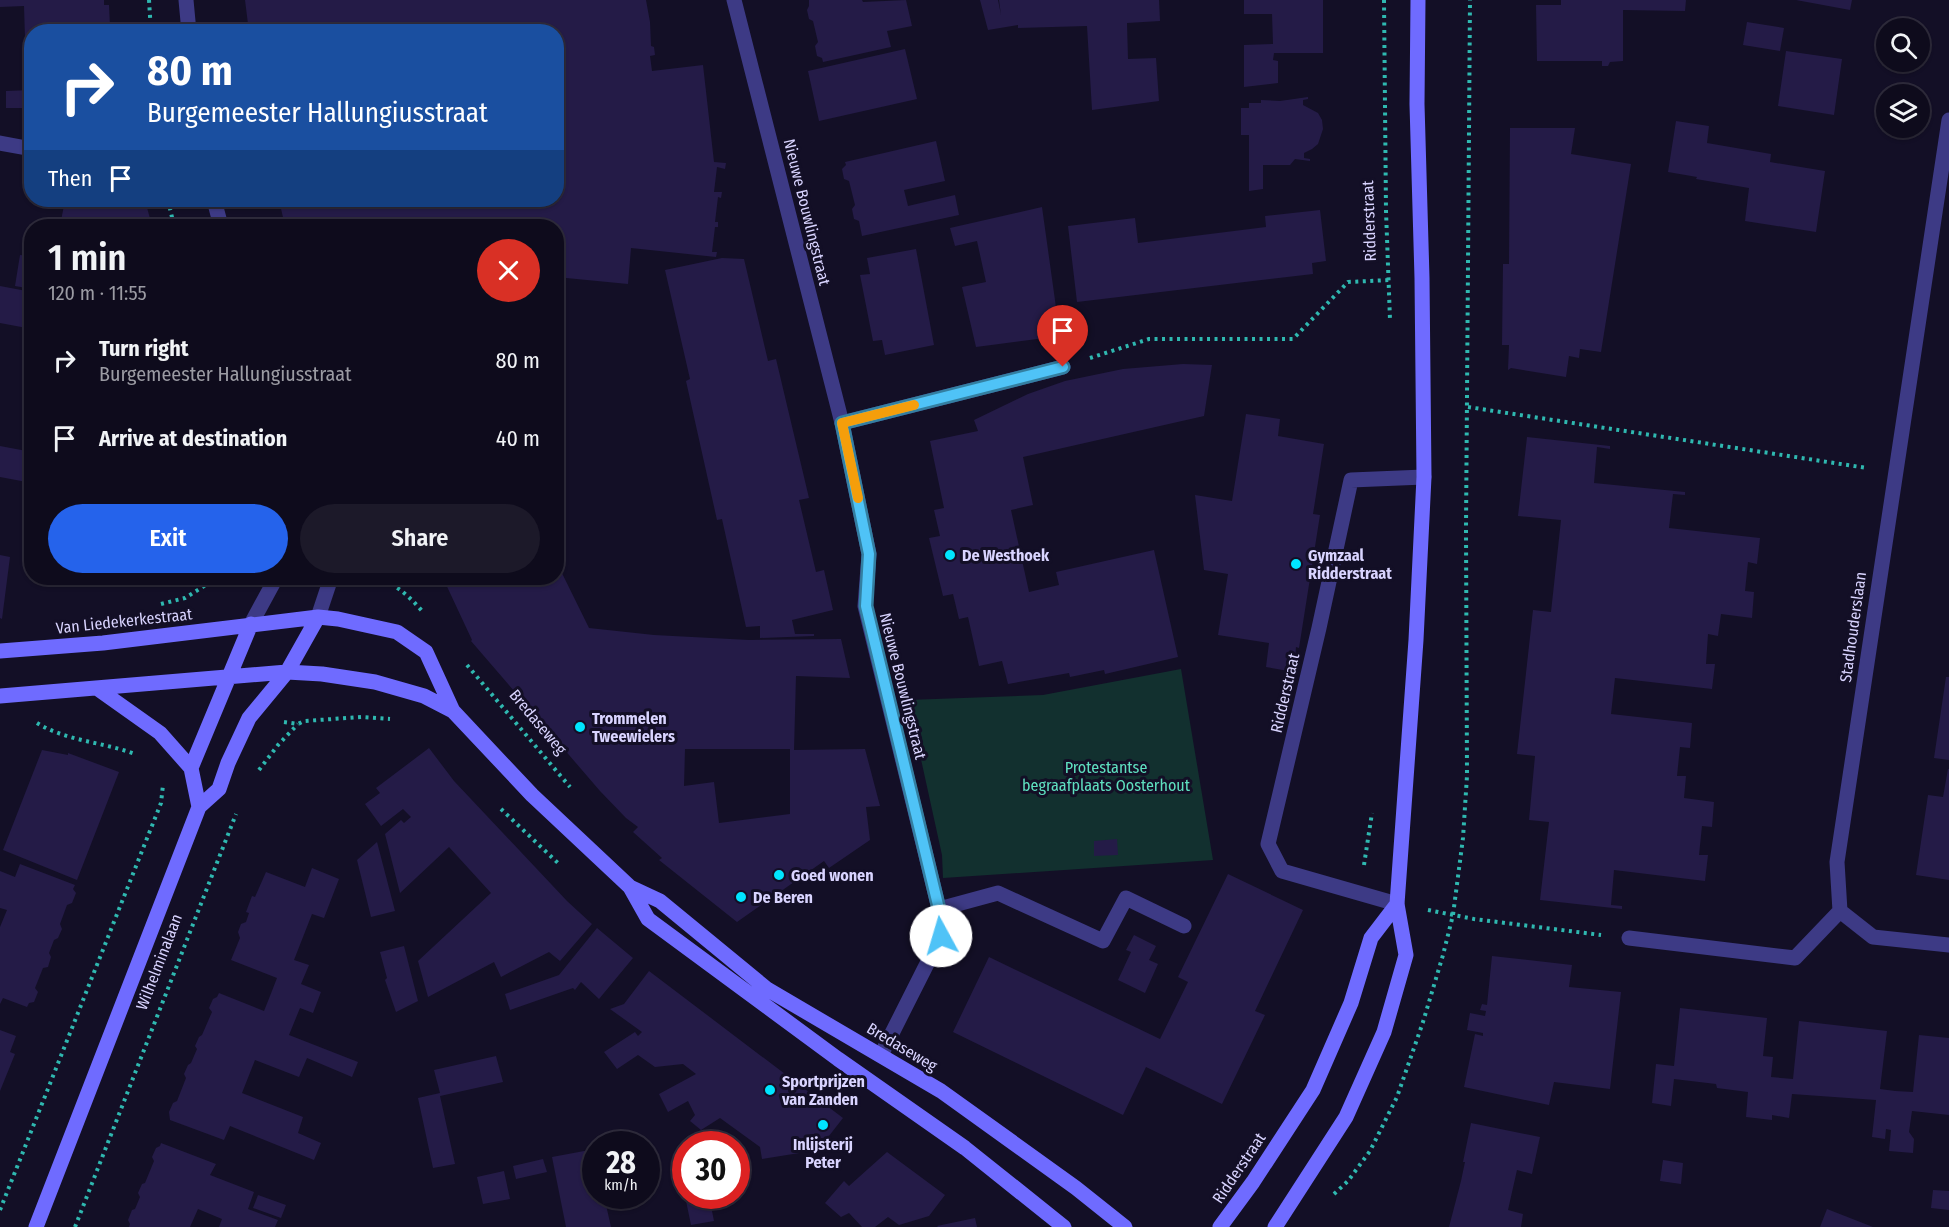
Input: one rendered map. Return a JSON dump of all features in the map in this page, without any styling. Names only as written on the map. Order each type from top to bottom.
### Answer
[{"type":"street","points":[[186,0],[188,24]]},
{"type":"street","name":"Nieuwe Bouwlingstraat","points":[[734,0],[842,423],[869,554],[866,606],[939,909],[941,936],[880,1055]]},
{"type":"street","points":[[1275,1227],[1346,1117],[1384,1032],[1406,955],[1397,904],[1416,640],[1424,477],[1417,104],[1418,0]]},
{"type":"street","name":"Stadhouderslaan","points":[[1840,911],[1837,862],[1894,472],[1949,120]]},
{"type":"street","points":[[0,143],[24,148]]},
{"type":"street","points":[[842,423],[1063,367]]},
{"type":"street","name":"Ridderstraat","points":[[1220,1227],[1253,1182],[1313,1090],[1351,1003],[1371,938],[1397,904],[1282,871],[1268,844],[1351,480],[1424,477]]},
{"type":"street","points":[[199,807],[192,768],[251,624],[272,585]]},
{"type":"street","points":[[318,617],[329,585]]},
{"type":"street","name":"Van Liedekerkestraat","points":[[0,651],[103,643],[318,617]]},
{"type":"street","name":"Wilhelminalaan","points":[[36,1227],[199,807],[219,789],[228,763],[249,718],[287,672],[318,617]]},
{"type":"street","name":"Bredaseweg","points":[[318,617],[397,632],[426,652],[453,711],[532,795],[630,888],[648,919],[965,1149],[1064,1227]]},
{"type":"street","name":"Bredaseweg","points":[[229,676],[287,672],[322,674],[375,682],[424,696],[453,711]]},
{"type":"street","points":[[0,696],[229,676]]},
{"type":"street","points":[[98,689],[160,733],[192,768]]},
{"type":"street","name":"Bredaseweg","points":[[630,888],[660,902],[767,988],[941,1091],[1076,1188],[1125,1227]]},
{"type":"street","points":[[939,909],[998,893],[1104,941],[1126,898],[1184,926]]},
{"type":"street","points":[[1629,938],[1795,957],[1840,911],[1873,937],[1949,945]]},
{"type":"path","points":[[149,0],[150,24]]},
{"type":"path","name":"Ridderstraat","points":[[1384,0],[1390,327]]},
{"type":"path","points":[[1063,367],[1149,339],[1293,339],[1348,282],[1389,280]]},
{"type":"path","points":[[1468,407],[1894,472]]},
{"type":"path","points":[[161,604],[184,598],[205,585]]},
{"type":"path","points":[[395,585],[410,596],[425,614]]},
{"type":"path","name":"Bredaseweg","points":[[462,659],[574,791]]},
{"type":"path","points":[[254,777],[278,745],[298,724],[304,721],[362,717]]},
{"type":"path","points":[[35,721],[52,732],[114,746],[140,755]]},
{"type":"path","points":[[0,1210],[161,804],[164,780]]},
{"type":"path","points":[[1360,895],[1372,808]]},
{"type":"path","name":"Wilhelminalaan","points":[[75,1227],[238,810]]},
{"type":"path","points":[[1397,904],[1474,919],[1629,938]]},
{"type":"green space","name":"Protestantse begraafplaats Oosterhout","points":[[1181,669],[1213,860],[943,878],[942,855],[908,700],[1043,695]]},
{"type":"building","points":[[0,0],[104,0],[104,5],[109,5],[110,24],[25,24],[24,6],[0,7]]},
{"type":"building","points":[[245,0],[646,0],[651,46],[654,47],[655,55],[650,56],[652,71],[703,65],[714,162],[726,163],[725,169],[717,167],[714,192],[722,192],[721,198],[718,197],[715,222],[718,222],[718,227],[715,227],[712,252],[717,252],[716,257],[631,248],[628,284],[564,278],[564,219],[283,219],[281,207],[564,207],[564,24],[248,24]]},
{"type":"building","points":[[809,0],[862,0],[863,2],[906,0],[912,26],[887,31],[891,47],[823,62],[822,58],[817,56],[815,46],[818,42],[813,21],[809,19],[807,10]]},
{"type":"building","points":[[980,0],[998,0],[1001,15],[999,0],[1159,0],[1160,21],[1127,23],[1128,59],[1156,58],[1159,101],[1092,110],[1087,26],[1018,28],[1018,25],[988,30]]},
{"type":"building","points":[[1244,0],[1323,0],[1323,53],[1274,53],[1273,60],[1278,61],[1278,83],[1244,87],[1244,45],[1273,44],[1272,14],[1244,14]]},
{"type":"building","points":[[1561,0],[1686,0],[1685,11],[1623,10],[1623,61],[1610,62],[1608,66],[1602,66],[1602,61],[1537,61],[1536,5],[1561,5]]},
{"type":"building","points":[[1796,0],[1852,0],[1850,10]]},
{"type":"building","points":[[1747,22],[1784,28],[1780,51],[1743,45]]},
{"type":"building","points":[[905,49],[917,99],[819,121],[808,71]]},
{"type":"building","points":[[1786,51],[1842,59],[1834,115],[1778,106]]},
{"type":"building","points":[[24,90],[24,108],[6,108],[6,91]]},
{"type":"building","points":[[1308,97],[1303,100],[1303,105],[1318,113],[1323,129],[1318,144],[1304,153],[1304,158],[1310,161],[1295,159],[1290,165],[1263,165],[1263,189],[1249,191],[1249,135],[1241,135],[1241,108],[1249,108],[1249,103],[1261,103],[1261,100],[1280,101]]},
{"type":"building","points":[[1676,121],[1709,126],[1707,143],[1771,154],[1770,162],[1825,171],[1816,232],[1745,221],[1749,188],[1668,172]]},
{"type":"building","points":[[1510,128],[1575,128],[1571,154],[1631,164],[1601,352],[1580,349],[1579,358],[1569,356],[1566,377],[1511,368],[1508,370],[1509,345],[1502,345],[1503,264],[1509,264]]},
{"type":"building","points":[[936,141],[945,181],[904,190],[908,206],[955,195],[959,215],[862,236],[859,221],[854,219],[852,209],[855,205],[849,181],[844,179],[842,169],[846,165],[845,162]]},
{"type":"building","points":[[64,207],[147,207],[150,219],[61,219]]},
{"type":"building","points":[[1042,207],[1060,336],[976,347],[962,287],[986,282],[977,241],[955,246],[950,228]]},
{"type":"building","points":[[1320,210],[1326,261],[1312,263],[1313,274],[1077,302],[1068,226],[1135,218],[1138,243],[1266,227],[1265,216]]},
{"type":"building","points":[[916,249],[934,345],[885,355],[882,340],[873,341],[860,275],[870,274],[867,258]]},
{"type":"building","points":[[20,255],[24,255],[24,288],[15,286]]},
{"type":"building","points":[[722,258],[744,259],[768,361],[776,359],[809,498],[799,500],[816,572],[824,570],[833,610],[792,620],[795,634],[814,634],[814,636],[760,638],[760,626],[746,627],[722,519],[717,520],[686,381],[690,379],[665,270]]},
{"type":"building","points":[[0,286],[24,290],[24,328],[0,323]]},
{"type":"building","points":[[1183,364],[1212,365],[1204,416],[1023,457],[1033,505],[1011,510],[1029,592],[1059,585],[1056,572],[1154,550],[1178,657],[1105,674],[1104,670],[1070,677],[1069,673],[1008,684],[1002,661],[979,666],[968,617],[959,619],[953,594],[943,596],[929,538],[940,536],[934,510],[944,508],[930,441],[978,431],[974,420],[1028,394],[1065,381],[1123,369]]},
{"type":"building","points":[[1246,414],[1280,419],[1278,436],[1324,444],[1313,514],[1320,515],[1299,648],[1296,647],[1294,672],[1266,667],[1269,643],[1218,635],[1228,574],[1204,570],[1195,495],[1232,501]]},
{"type":"building","points":[[1527,437],[1610,446],[1610,449],[1597,447],[1594,483],[1685,492],[1685,495],[1673,494],[1669,528],[1760,538],[1757,564],[1748,562],[1745,591],[1754,592],[1752,618],[1721,614],[1718,636],[1708,634],[1706,664],[1715,664],[1712,689],[1615,678],[1611,714],[1692,723],[1690,748],[1680,747],[1677,776],[1686,776],[1684,798],[1714,802],[1712,827],[1702,826],[1699,855],[1708,855],[1705,881],[1614,870],[1611,905],[1622,906],[1622,909],[1540,900],[1549,822],[1529,820],[1535,756],[1517,754],[1533,610],[1551,612],[1561,520],[1518,516]]},
{"type":"building","points":[[0,446],[24,450],[24,482],[0,477]]},
{"type":"building","points":[[0,555],[10,557],[2,619],[0,618]]},
{"type":"building","points":[[564,577],[589,628],[654,635],[749,640],[841,639],[850,678],[796,676],[794,750],[865,749],[880,806],[866,807],[870,840],[829,868],[824,861],[737,922],[659,860],[662,858],[633,832],[638,827],[600,791],[472,640],[446,585],[564,585]],"holes":[[[685,749],[790,749],[790,814],[719,823],[714,782],[684,786]]]},
{"type":"building","points":[[1946,677],[1949,677],[1949,760],[1934,758]]},
{"type":"building","points":[[429,748],[454,781],[567,901],[592,924],[560,961],[549,952],[501,977],[494,962],[428,997],[418,961],[491,893],[449,847],[400,893],[385,834],[401,820],[404,823],[411,817],[403,809],[381,826],[365,804],[380,793],[376,788]]},
{"type":"building","points":[[42,750],[68,755],[68,753],[119,772],[77,880],[3,850]]},
{"type":"building","points":[[1948,769],[1949,880],[1916,875],[1928,795],[1943,797]]},
{"type":"building","points":[[1117,839],[1118,855],[1094,856],[1094,841]]},
{"type":"building","points":[[377,842],[395,911],[371,917],[357,860]]},
{"type":"building","points":[[20,864],[75,885],[73,889],[76,893],[72,903],[67,905],[60,924],[62,929],[49,953],[51,957],[48,967],[43,968],[35,988],[38,992],[34,1002],[29,1003],[27,1007],[3,998],[0,1004],[0,927],[7,910],[0,908],[0,871],[15,877]]},
{"type":"building","points":[[312,868],[339,879],[324,918],[312,914],[294,960],[309,965],[301,984],[321,992],[313,1013],[300,1008],[289,1035],[358,1062],[352,1077],[307,1058],[299,1077],[255,1060],[242,1093],[303,1117],[298,1133],[321,1143],[314,1160],[230,1126],[224,1140],[170,1120],[169,1112],[173,1103],[177,1101],[186,1078],[184,1074],[197,1049],[195,1046],[212,1012],[209,1008],[213,999],[219,993],[264,1011],[277,978],[231,960],[240,938],[238,932],[241,924],[246,922],[249,913],[246,912],[252,896],[255,897],[266,872],[305,887]]},
{"type":"building","points":[[1228,874],[1303,910],[1255,1011],[1265,1015],[1222,1104],[1146,1067],[1123,1115],[953,1032],[989,957],[1160,1039],[1188,982],[1178,977]]},
{"type":"building","points":[[597,928],[633,958],[599,999],[581,982],[575,990],[573,988],[510,1010],[505,994],[559,975]]},
{"type":"building","points":[[1134,935],[1156,946],[1149,960],[1158,964],[1145,993],[1118,980],[1131,952],[1126,950]]},
{"type":"building","points":[[404,946],[418,1001],[396,1012],[385,980],[387,978],[380,952]]},
{"type":"building","points":[[1492,956],[1572,965],[1569,987],[1621,992],[1610,1089],[1554,1082],[1549,1105],[1464,1087],[1475,1034],[1483,1036],[1483,1033],[1467,1030],[1470,1013],[1485,1016],[1486,1011],[1480,1010],[1482,1004],[1487,1005]]},
{"type":"building","points":[[649,971],[843,1118],[818,1150],[762,1159],[760,1147],[750,1140],[750,1131],[738,1131],[720,1118],[701,1130],[690,1121],[695,1115],[688,1101],[668,1112],[659,1094],[696,1074],[683,1064],[655,1067],[638,1055],[617,1069],[604,1052],[635,1032],[638,1036],[642,1032],[610,1009],[624,1004]]},
{"type":"building","points":[[1680,1008],[1767,1018],[1763,1056],[1773,1057],[1771,1077],[1793,1079],[1799,1021],[1887,1031],[1880,1089],[1895,1091],[1913,1092],[1919,1035],[1949,1038],[1949,1115],[1912,1111],[1909,1132],[1914,1139],[1913,1153],[1889,1151],[1891,1130],[1886,1129],[1885,1139],[1872,1137],[1876,1100],[1792,1094],[1789,1118],[1772,1115],[1772,1120],[1746,1117],[1748,1092],[1717,1088],[1716,1084],[1674,1079],[1671,1106],[1652,1103],[1656,1064],[1674,1066]]},
{"type":"building","points":[[0,1030],[16,1036],[10,1052],[15,1054],[0,1091]]},
{"type":"building","points":[[496,1056],[503,1082],[440,1096],[455,1164],[433,1168],[418,1098],[440,1093],[434,1070]]},
{"type":"building","points":[[1471,1123],[1540,1137],[1532,1174],[1517,1170],[1508,1210],[1523,1214],[1521,1227],[1449,1227],[1461,1181]]},
{"type":"building","points":[[161,1143],[216,1164],[210,1175],[254,1192],[248,1209],[278,1220],[275,1227],[219,1227],[222,1219],[198,1209],[190,1227],[129,1227],[128,1220],[140,1197],[138,1193],[154,1161],[152,1157],[156,1148]]},
{"type":"building","points":[[582,1151],[582,1209],[607,1209],[611,1227],[566,1227],[552,1157]]},
{"type":"building","points":[[887,1152],[945,1195],[929,1216],[899,1225],[888,1217],[875,1227],[862,1227],[849,1213],[841,1217],[825,1203],[844,1181],[849,1186]]},
{"type":"building","points":[[543,1159],[547,1172],[516,1179],[513,1166]]},
{"type":"building","points":[[1663,1160],[1683,1163],[1681,1184],[1660,1181]]},
{"type":"building","points":[[504,1171],[510,1199],[483,1204],[477,1177]]},
{"type":"building","points":[[1933,1190],[1949,1191],[1949,1210],[1931,1208]]},
{"type":"building","points":[[258,1195],[286,1205],[281,1218],[253,1208]]},
{"type":"building","points":[[688,1209],[712,1209],[714,1221],[691,1225]]},
{"type":"building","points":[[1827,1209],[1873,1227],[1820,1227]]},
{"type":"building","points":[[975,1218],[977,1227],[937,1226]]},
{"type":"slow traffic","points":[[858,498],[842,423],[914,405]]},
{"type":"place","name":"De Westhoek","points":[[950,555]]},
{"type":"place","name":"Gymzaal Ridderstraat","points":[[1296,564]]},
{"type":"place","name":"Trommelen Tweewielers","points":[[580,727]]},
{"type":"place","name":"Goed wonen","points":[[779,875]]},
{"type":"place","name":"De Beren","points":[[741,897]]},
{"type":"place","name":"Sportprijzen van Zanden","points":[[770,1090]]},
{"type":"place","name":"Inlijsterij Peter","points":[[823,1125]]},
{"type":"route","points":[[941,936],[939,909],[866,606],[869,554],[842,423],[1063,367]]}]
